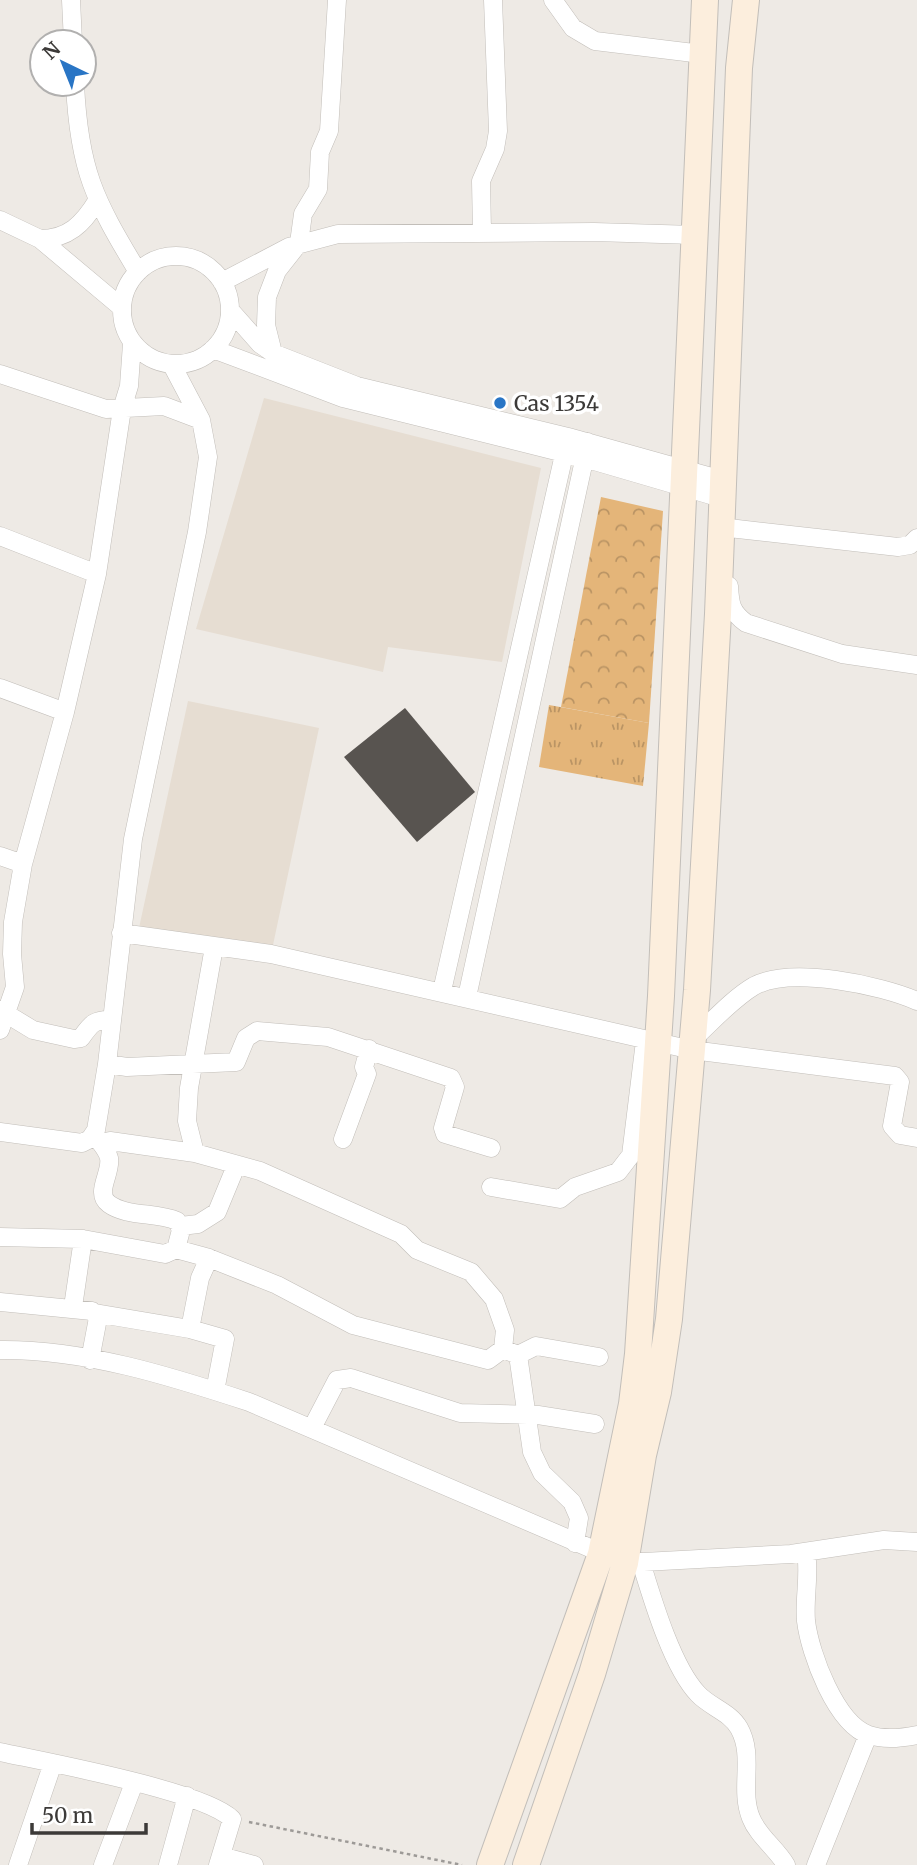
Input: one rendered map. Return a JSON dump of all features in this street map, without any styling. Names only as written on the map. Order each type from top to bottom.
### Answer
[{"type":"street","points":[[71,0],[72,28]]},
{"type":"street","points":[[273,353],[266,325],[267,297],[277,271],[299,243],[303,214],[318,189],[321,147],[329,131],[337,0]]},
{"type":"street","points":[[482,232],[481,181],[495,149],[498,131],[493,0]]},
{"type":"street","points":[[553,0],[573,28],[595,41],[702,54]]},
{"type":"street","points":[[490,1865],[622,1559],[644,1294],[651,1042],[685,478],[705,0]]},
{"type":"street","points":[[746,0],[739,68],[721,489],[730,604],[735,615],[746,623],[842,654],[917,666]]},
{"type":"street","points":[[76,98],[77,134],[83,164],[97,201],[138,272]]},
{"type":"street","points":[[40,239],[58,239],[84,223],[97,201]]},
{"type":"street","points":[[0,220],[40,239],[121,307]]},
{"type":"street","points":[[222,282],[299,243],[355,232],[695,235]]},
{"type":"street","points":[[173,256],[192,259],[209,267],[222,282],[230,310],[228,324],[213,349],[194,362],[172,365],[150,359],[132,344],[124,326],[121,307],[126,288],[138,272],[154,261],[173,256]]},
{"type":"street","points":[[230,310],[254,338],[273,353],[357,386],[721,489]]},
{"type":"street","points":[[112,1020],[98,1019],[90,1023],[81,1038],[74,1038],[33,1030],[2,1018],[15,986],[13,922],[23,864],[65,712],[97,574],[122,409],[129,386],[132,344]]},
{"type":"street","points":[[213,349],[343,398],[566,445]]},
{"type":"street","points":[[172,365],[201,420],[208,457],[204,492],[133,839],[97,1139],[110,1161],[102,1193],[106,1201],[118,1208],[170,1218],[181,1226],[198,1224],[217,1212],[236,1166]]},
{"type":"street","points":[[0,374],[106,408],[164,406],[201,420]]},
{"type":"street","points":[[442,991],[566,445]]},
{"type":"street","points":[[467,997],[586,450]]},
{"type":"street","points":[[724,528],[898,547],[910,545],[917,538]]},
{"type":"street","points":[[526,1865],[592,1674],[622,1559],[658,1392],[669,1319],[693,1044],[724,528]]},
{"type":"street","points":[[0,536],[97,574]]},
{"type":"street","points":[[0,688],[65,712]]},
{"type":"street","points":[[0,856],[23,864]]},
{"type":"street","points":[[121,933],[271,954],[442,991],[651,1042],[693,1044],[897,1077],[900,1082],[892,1126],[900,1135],[917,1138]]},
{"type":"street","points":[[195,1153],[187,1121],[189,1088],[214,947]]},
{"type":"street","points":[[693,1044],[754,986],[769,981],[790,978],[839,982],[898,993],[917,1001]]},
{"type":"street","points":[[107,1064],[127,1067],[236,1062],[246,1038],[257,1031],[328,1037],[451,1078],[455,1087],[443,1128],[445,1134],[491,1148]]},
{"type":"street","points":[[491,1187],[560,1199],[575,1187],[611,1176],[623,1168],[633,1149],[651,1042]]},
{"type":"street","points":[[343,1139],[367,1074],[364,1067],[369,1049]]},
{"type":"street","points":[[0,1132],[82,1143],[97,1139],[195,1153],[260,1171],[401,1234],[417,1250],[471,1272],[494,1299],[505,1330],[527,1417],[532,1452],[542,1472],[572,1502],[579,1518],[575,1543]]},
{"type":"street","points":[[176,1249],[181,1226]]},
{"type":"street","points":[[0,1237],[83,1239],[165,1254],[176,1249],[209,1258],[277,1285],[353,1325],[488,1360],[536,1346],[599,1357]]},
{"type":"street","points":[[73,1307],[83,1239]]},
{"type":"street","points":[[190,1329],[200,1278],[209,1258]]},
{"type":"street","points":[[0,1301],[73,1307],[190,1329],[225,1339],[215,1391]]},
{"type":"street","points":[[90,1360],[98,1318],[95,1313]]},
{"type":"street","points":[[0,1350],[48,1352],[90,1360],[215,1391],[312,1428],[575,1543],[622,1559],[806,1552],[884,1540],[917,1542]]},
{"type":"street","points":[[312,1428],[337,1380],[351,1378],[460,1413],[527,1417],[538,1415],[595,1424]]},
{"type":"street","points":[[806,1552],[809,1571],[806,1621],[822,1677],[842,1713],[868,1735],[900,1739],[917,1735]]},
{"type":"street","points":[[622,1559],[656,1610],[688,1681],[699,1696],[738,1726],[748,1764],[747,1804],[751,1819],[786,1865]]},
{"type":"street","points":[[816,1865],[868,1735]]},
{"type":"street","points":[[0,1752],[187,1796],[223,1810],[232,1819],[220,1861],[254,1865]]},
{"type":"street","points":[[18,1865],[53,1763]]},
{"type":"street","points":[[103,1865],[134,1783]]},
{"type":"street","points":[[167,1865],[187,1796]]},
{"type":"path","points":[[232,1819],[462,1865]]},
{"type":"shaded area","points":[[264,398],[541,468],[502,662],[388,647],[383,672],[196,629]]},
{"type":"shaded area","points":[[188,701],[319,728],[273,945],[139,928]]},
{"type":"green space","points":[[601,497],[663,511],[649,723],[561,707]]},
{"type":"green space","points":[[549,705],[649,723],[643,786],[539,767]]},
{"type":"building","points":[[405,708],[475,792],[417,842],[344,757]]},
{"type":"place","name":"Cas 1354","points":[[500,403]]}]
